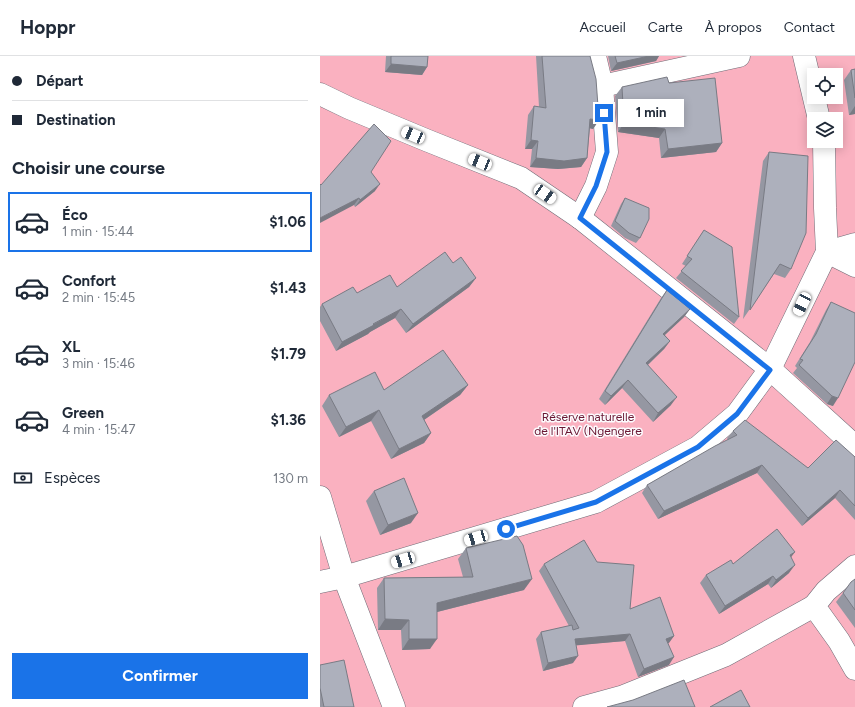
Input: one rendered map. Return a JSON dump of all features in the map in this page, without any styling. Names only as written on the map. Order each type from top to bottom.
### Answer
[{"type":"street","points":[[580,218],[596,186],[607,152],[602,86],[595,56]]},
{"type":"street","points":[[602,86],[739,56]]},
{"type":"street","points":[[804,56],[817,112]]},
{"type":"street","points":[[320,94],[349,108],[521,178],[580,218],[770,370],[855,446]]},
{"type":"street","points":[[320,582],[344,577],[596,502],[698,447],[737,414],[770,370],[827,252],[824,148]]},
{"type":"street","points":[[827,252],[855,244]]},
{"type":"street","points":[[827,252],[855,266]]},
{"type":"street","points":[[320,497],[344,577],[394,707]]},
{"type":"street","points":[[584,707],[624,696],[726,655],[814,606],[826,591],[855,566]]},
{"type":"street","points":[[814,606],[855,669]]},
{"type":"green space","name":"Réserve naturelle de l'ITAV (Ngengere","points":[[320,56],[855,56],[855,707],[320,707]]},
{"type":"building","points":[[391,56],[428,56],[427,67],[391,64]]},
{"type":"building","points":[[542,56],[590,56],[596,79],[599,120],[590,119],[587,158],[564,161],[536,158],[538,141],[531,140],[534,106],[546,108]]},
{"type":"building","points":[[615,56],[649,56],[617,63]]},
{"type":"building","points":[[855,69],[855,98],[851,70]]},
{"type":"building","points":[[667,77],[669,83],[715,78],[722,143],[668,149],[665,129],[624,123],[622,87]]},
{"type":"building","points":[[374,124],[391,141],[371,172],[380,184],[360,200],[359,198],[320,218],[320,184],[321,185]]},
{"type":"building","points":[[769,152],[808,156],[806,233],[791,269],[780,264],[750,310]]},
{"type":"building","points":[[625,198],[649,208],[649,219],[640,238],[629,233],[615,221]]},
{"type":"building","points":[[704,230],[732,247],[739,317],[681,271],[692,259],[687,256]]},
{"type":"building","points":[[445,252],[453,263],[461,257],[476,278],[413,324],[401,309],[342,342],[322,304],[353,287],[357,293],[390,275],[397,287]]},
{"type":"building","points":[[667,290],[690,309],[663,334],[670,341],[646,363],[677,397],[658,413],[628,380],[611,396],[605,391]]},
{"type":"building","points":[[831,302],[855,313],[855,362],[838,398],[832,396],[799,365],[803,360],[800,359],[816,334]]},
{"type":"building","points":[[443,350],[468,385],[422,416],[431,433],[399,449],[379,410],[346,427],[329,395],[375,372],[384,390]]},
{"type":"building","points":[[745,420],[808,468],[836,440],[855,457],[855,506],[840,490],[808,518],[762,465],[664,511],[647,485],[737,435],[733,431]]},
{"type":"building","points":[[404,478],[418,513],[388,525],[374,491]]},
{"type":"building","points":[[777,529],[795,552],[790,555],[795,565],[776,580],[773,576],[725,606],[706,575],[731,560],[733,564]]},
{"type":"building","points":[[517,536],[523,545],[532,579],[437,603],[437,639],[409,639],[409,620],[385,619],[384,578],[473,577],[466,548]]},
{"type":"building","points":[[584,540],[597,562],[634,565],[630,609],[660,597],[674,636],[666,639],[674,657],[644,669],[630,634],[575,639],[578,656],[548,663],[541,632],[572,625],[573,630],[579,628],[544,564]]},
{"type":"building","points":[[855,579],[855,610],[843,593]]},
{"type":"building","points":[[344,660],[354,707],[324,707],[320,688],[320,665]]},
{"type":"building","points":[[684,680],[695,707],[607,707],[633,700]]},
{"type":"building","points":[[741,690],[750,707],[710,707]]},
{"type":"route","points":[[506,529],[596,502],[698,447],[737,414],[770,370],[580,218],[596,186],[607,152],[604,113]]}]
